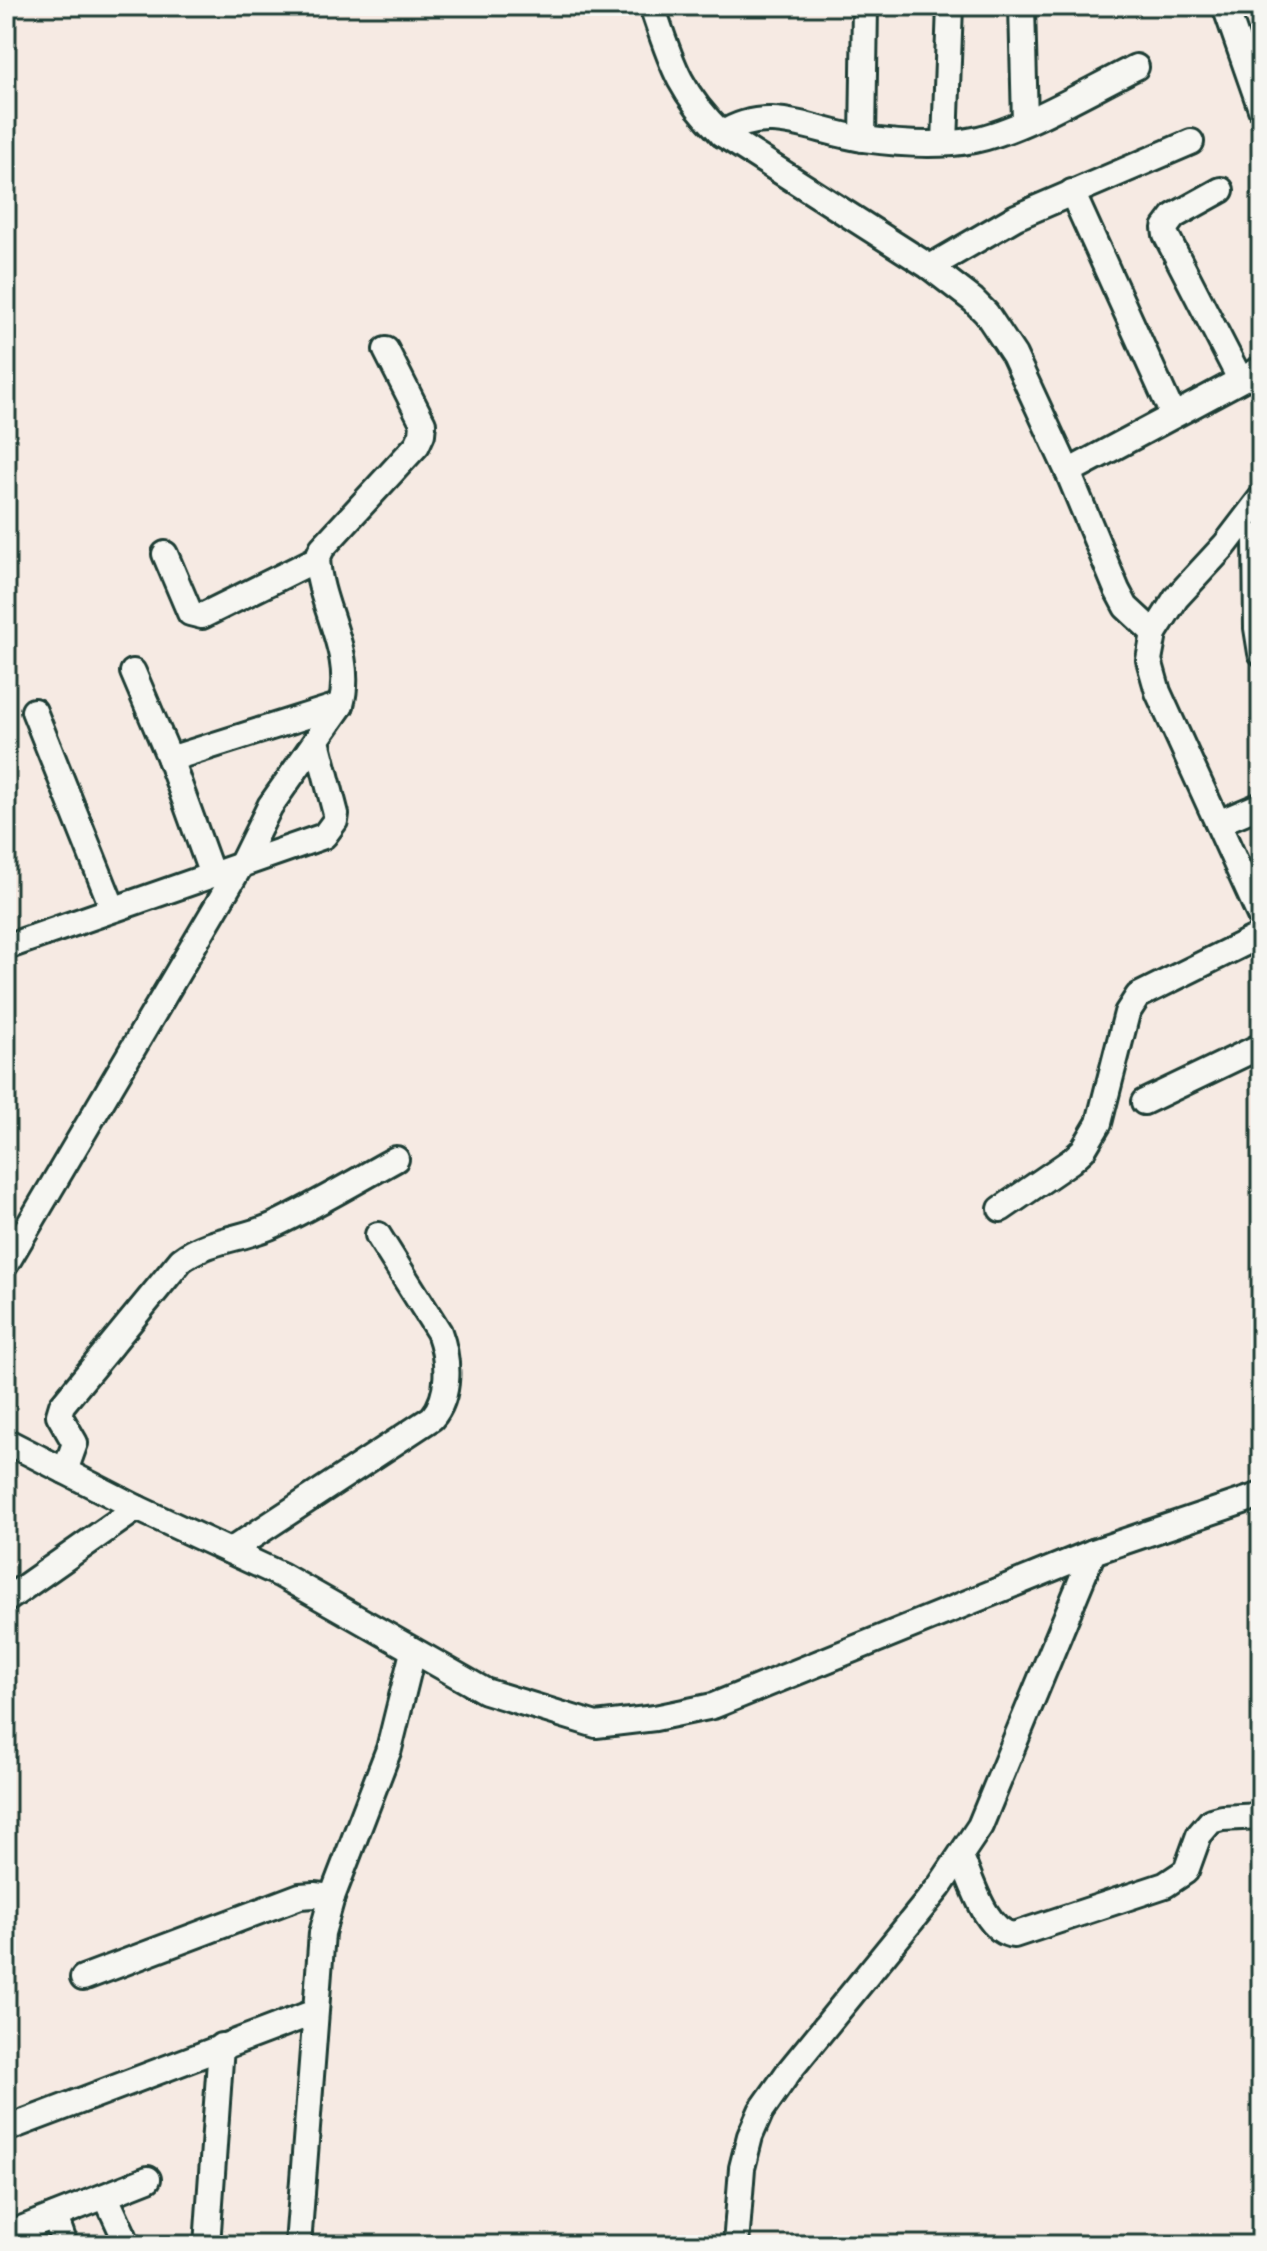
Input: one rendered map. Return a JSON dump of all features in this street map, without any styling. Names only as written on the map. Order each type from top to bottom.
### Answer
[{"type":"street","points":[[652,6],[680,82],[703,115],[722,134],[930,267],[973,300],[1003,336],[1068,472],[1117,590],[1126,607],[1154,633]]},
{"type":"street","points":[[863,139],[865,6]]},
{"type":"street","points":[[945,143],[950,6]]},
{"type":"street","points":[[1022,6],[1025,122]]},
{"type":"street","points":[[1225,6],[1261,109]]},
{"type":"street","points":[[722,134],[739,123],[756,119],[775,120],[863,139],[945,143],[973,140],[1025,122],[1136,67]]},
{"type":"street","points":[[930,267],[988,232],[1072,192],[1191,142]]},
{"type":"street","points":[[1068,472],[1250,374],[1166,235],[1165,228],[1174,216],[1221,190]]},
{"type":"street","points":[[1072,192],[1173,415]]},
{"type":"street","points":[[6,1264],[241,865],[270,806],[341,705],[345,691],[341,649],[317,569],[317,559],[322,548],[417,445],[422,434],[423,423],[386,350]]},
{"type":"street","points":[[1261,498],[1251,536],[1261,653]]},
{"type":"street","points":[[1251,536],[1176,598],[1154,633],[1149,660],[1158,692],[1261,918]]},
{"type":"street","points":[[165,554],[190,613],[195,616],[210,613],[317,559]]},
{"type":"street","points":[[133,672],[170,759],[212,875]]},
{"type":"street","points":[[170,759],[341,705]]},
{"type":"street","points":[[34,711],[113,909]]},
{"type":"street","points":[[9,937],[113,909],[324,836],[331,829],[336,814],[317,741]]},
{"type":"street","points":[[1218,823],[1261,805]]},
{"type":"street","points":[[1001,1209],[1071,1161],[1092,1137],[1099,1123],[1127,1013],[1138,996],[1261,935]]},
{"type":"street","points":[[1144,1102],[1261,1046]]},
{"type":"street","points":[[65,1471],[75,1443],[59,1415],[62,1405],[181,1260],[211,1244],[275,1224],[396,1159]]},
{"type":"street","points":[[230,1551],[432,1418],[440,1408],[444,1398],[443,1344],[439,1332],[378,1235]]},
{"type":"street","points":[[6,1441],[137,1508],[281,1575],[485,1691],[596,1725],[655,1718],[713,1706],[1093,1552],[1261,1495]]},
{"type":"street","points":[[6,1600],[137,1508]]},
{"type":"street","points":[[736,2245],[742,2168],[750,2136],[761,2111],[790,2070],[961,1857],[980,1826],[1093,1552]]},
{"type":"street","points":[[298,2245],[322,1933],[332,1897],[389,1749],[413,1652]]},
{"type":"street","points":[[961,1857],[989,1920],[1004,1934],[1014,1935],[1165,1885],[1186,1871],[1199,1835],[1211,1821],[1261,1816]]},
{"type":"street","points":[[83,1978],[300,1896],[332,1897]]},
{"type":"street","points":[[6,2129],[315,2012]]},
{"type":"street","points":[[207,2245],[221,2046]]},
{"type":"street","points":[[6,2235],[148,2179]]},
{"type":"street","points":[[106,2197],[128,2245]]},
{"type":"street","points":[[55,2216],[65,2245]]}]
